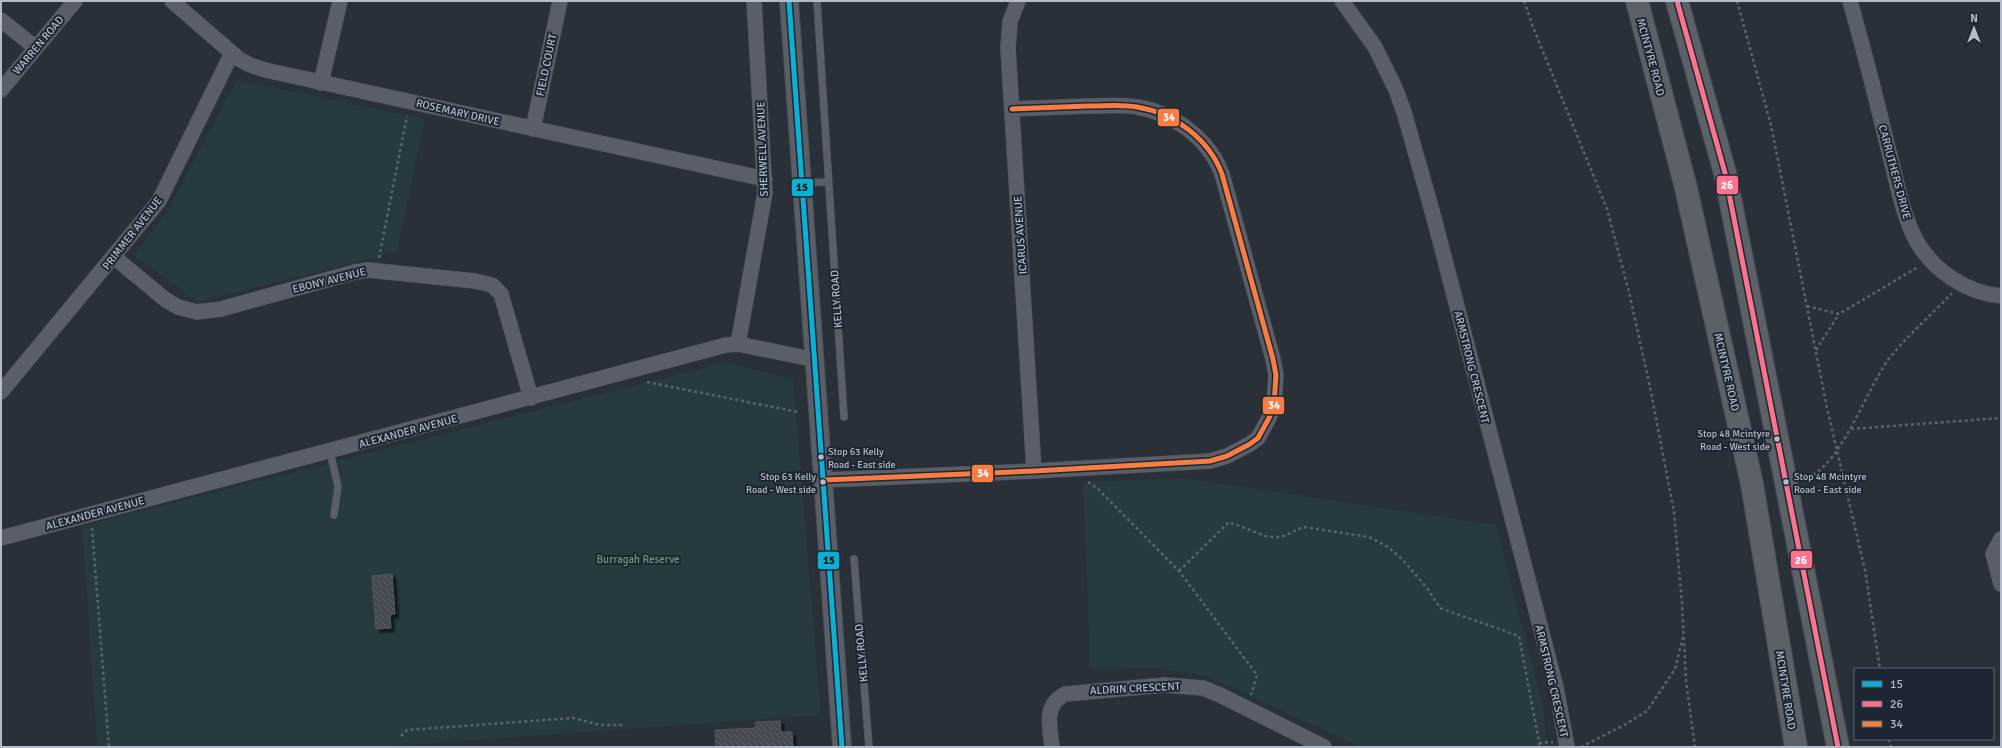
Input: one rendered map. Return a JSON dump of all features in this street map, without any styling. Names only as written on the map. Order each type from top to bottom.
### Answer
[{"type":"main road","name":"MCINTYRE ROAD","points":[[1637,1],[1686,188],[1752,484],[1796,747]]},
{"type":"main road","points":[[1677,1],[1725,173],[1838,747]]},
{"type":"street","name":"WARREN ROAD","points":[[1,90],[75,1]]},
{"type":"street","name":"ROSEMARY DRIVE","points":[[172,1],[232,53],[257,68],[765,179]]},
{"type":"street","points":[[321,83],[340,1]]},
{"type":"street","name":"FIELD COURT","points":[[533,129],[560,1]]},
{"type":"street","name":"SHERWELL AVENUE","points":[[738,344],[762,217],[765,179],[754,1]]},
{"type":"street","points":[[789,1],[816,360],[842,747]]},
{"type":"street","name":"ICARUS AVENUE","points":[[1018,1],[1010,22],[1008,35],[1034,471]]},
{"type":"street","name":"ARMSTRONG CRESCENT","points":[[1342,1],[1375,47],[1396,90],[1404,112],[1434,218],[1556,688],[1561,745]]},
{"type":"street","name":"CARRUTHERS DRIVE","points":[[1850,1],[1907,218],[1918,242],[1930,259],[1940,269],[1961,284],[1976,291],[2001,296]]},
{"type":"street","points":[[1,20],[36,48]]},
{"type":"street","name":"PRIMMER AVENUE","points":[[1,392],[159,201],[232,53]]},
{"type":"street","points":[[824,480],[1034,471],[1210,460],[1240,451],[1258,438],[1270,418],[1276,394],[1274,359],[1222,174],[1212,154],[1204,143],[1191,132],[1172,120],[1153,111],[1137,107],[1117,105],[1012,109]]},
{"type":"street","name":"EBONY AVENUE","points":[[114,257],[166,300],[178,307],[197,312],[221,309],[355,272],[377,270],[475,281],[492,285],[498,289],[501,294],[531,398]]},
{"type":"street","name":"ALEXANDER AVENUE","points":[[1,538],[330,452],[726,345],[738,344],[816,360]]},
{"type":"street","points":[[2001,539],[1993,554],[2001,584]]},
{"type":"street","name":"ALDRIN CRESCENT","points":[[1052,747],[1049,714],[1051,706],[1056,698],[1076,691],[1136,686],[1188,686],[1203,688],[1247,708],[1324,747]]},
{"type":"lane","name":"KELLY ROAD","points":[[817,1],[844,417]]},
{"type":"lane","points":[[802,183],[829,182]]},
{"type":"lane","points":[[330,452],[338,487],[334,515]]},
{"type":"lane","name":"KELLY ROAD","points":[[854,559],[869,747]]},
{"type":"path","points":[[1524,1],[1607,209],[1629,292],[1650,387],[1674,512],[1684,631],[1686,681],[1695,747]]},
{"type":"path","points":[[1737,1],[1771,125],[1836,449],[1865,570],[1880,668]]},
{"type":"path","points":[[377,270],[410,101]]},
{"type":"path","points":[[1816,350],[1839,314],[1930,259]]},
{"type":"path","points":[[1797,480],[1809,478],[1821,469],[1851,429],[1860,414],[1870,389],[1888,360],[1961,284]]},
{"type":"path","points":[[1807,306],[1839,314]]},
{"type":"path","points":[[645,381],[798,412]]},
{"type":"path","points":[[1851,429],[2001,418]]},
{"type":"path","points":[[1070,469],[1078,476],[1098,488],[1179,571],[1257,675],[1247,708]]},
{"type":"path","points":[[91,514],[109,747]]},
{"type":"path","points":[[1179,571],[1229,522],[1268,537],[1281,537],[1303,527],[1369,537],[1388,547],[1402,559],[1427,588],[1440,608],[1519,636],[1540,747]]},
{"type":"path","points":[[1581,747],[1626,724],[1647,711],[1675,669],[1684,631]]},
{"type":"path","points":[[401,736],[407,730],[573,718],[600,726],[622,726]]},
{"type":"path","points":[[1539,742],[1561,745]]},
{"type":"green space","points":[[237,80],[425,119],[397,252],[198,302],[134,255],[167,212]]},
{"type":"green space","name":"Burragah Reserve","points":[[726,362],[793,379],[821,715],[381,747],[97,747],[82,526]]},
{"type":"green space","points":[[1185,478],[1496,525],[1544,710],[1547,747],[1361,747],[1206,676],[1153,668],[1090,670],[1083,482]]},
{"type":"building","points":[[392,574],[395,614],[390,615],[391,628],[376,629],[372,576]]},
{"type":"building","points":[[780,721],[781,732],[792,732],[793,747],[716,747],[715,730],[756,728],[755,722]]},
{"type":"transit line","name":"15","points":[[789,1],[842,747]]},
{"type":"transit line","name":"26","points":[[1677,1],[1725,173],[1838,747]]},
{"type":"transit line","name":"34","points":[[824,480],[1034,471],[1210,461],[1227,456],[1250,444],[1258,438],[1269,418],[1274,405],[1276,375],[1273,359],[1222,174],[1216,161],[1199,139],[1177,122],[1164,115],[1137,107],[1113,105],[1012,109]]},
{"type":"place","name":"Stop 48 Mcintyre Road - West side","points":[[1777,439]]},
{"type":"place","name":"Stop 63 Kelly Road - East side","points":[[821,457]]},
{"type":"place","name":"Stop 63 Kelly Road - West side","points":[[823,482]]},
{"type":"place","name":"Stop 48 Mcintyre Road - East side","points":[[1786,482]]}]
